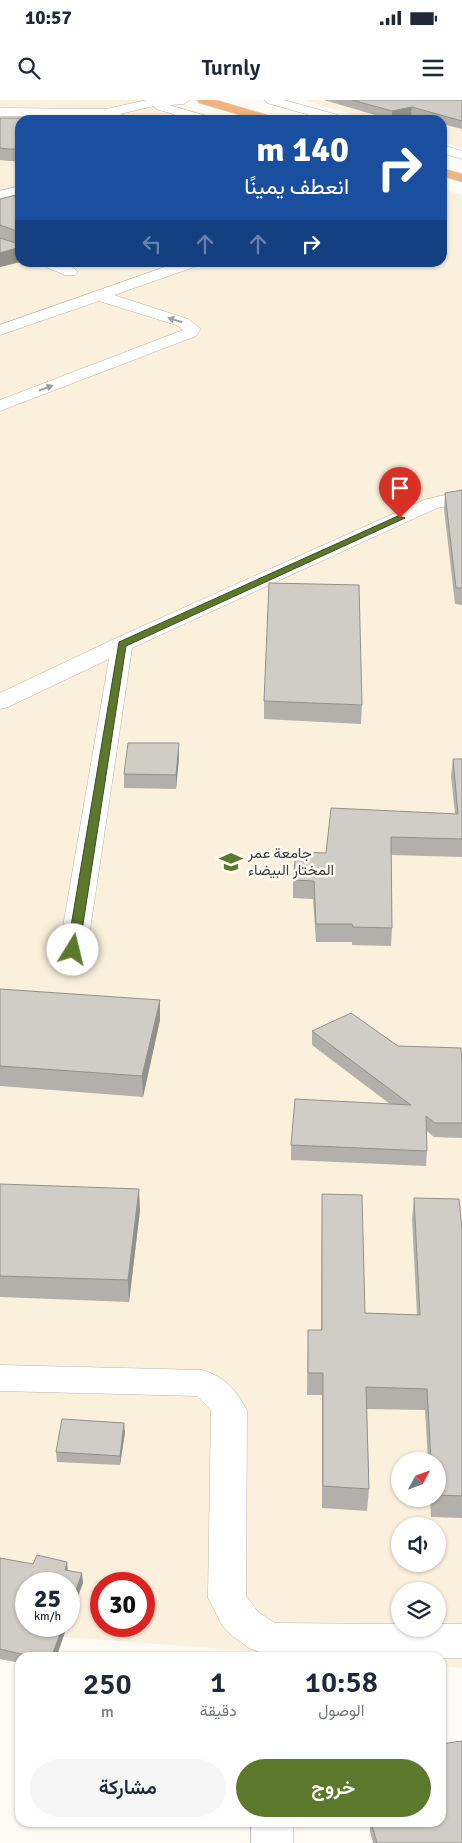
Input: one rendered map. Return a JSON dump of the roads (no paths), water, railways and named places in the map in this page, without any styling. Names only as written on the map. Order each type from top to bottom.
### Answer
[{"type":"highway","points":[[205,101],[253,115]]},
{"type":"street","points":[[0,103],[14,100]]},
{"type":"street","points":[[0,112],[106,113],[145,102],[184,100]]},
{"type":"street","points":[[271,100],[324,115]]},
{"type":"street","points":[[168,115],[180,112],[188,106],[205,101]]},
{"type":"street","points":[[145,102],[190,115]]},
{"type":"street","points":[[106,113],[112,115]]},
{"type":"street","points":[[447,150],[462,155]]},
{"type":"street","points":[[0,195],[15,191]]},
{"type":"street","points":[[58,267],[70,272]]},
{"type":"street","points":[[0,321],[156,267]]},
{"type":"street","points":[[0,330],[182,267]]},
{"type":"street","points":[[0,406],[190,333],[193,329],[182,322],[100,296]]},
{"type":"street","points":[[0,702],[122,644],[422,508],[445,500],[462,497]]},
{"type":"street","points":[[73,950],[122,644]]},
{"type":"street","points":[[0,1378],[202,1384],[216,1391],[229,1410],[227,1598],[238,1619],[250,1630],[271,1640],[304,1649],[462,1641]]},
{"type":"street","points":[[272,1827],[272,1843]]},
{"type":"place","name":"جامعة عمر المختار البيضاء","points":[[231,862]]}]
